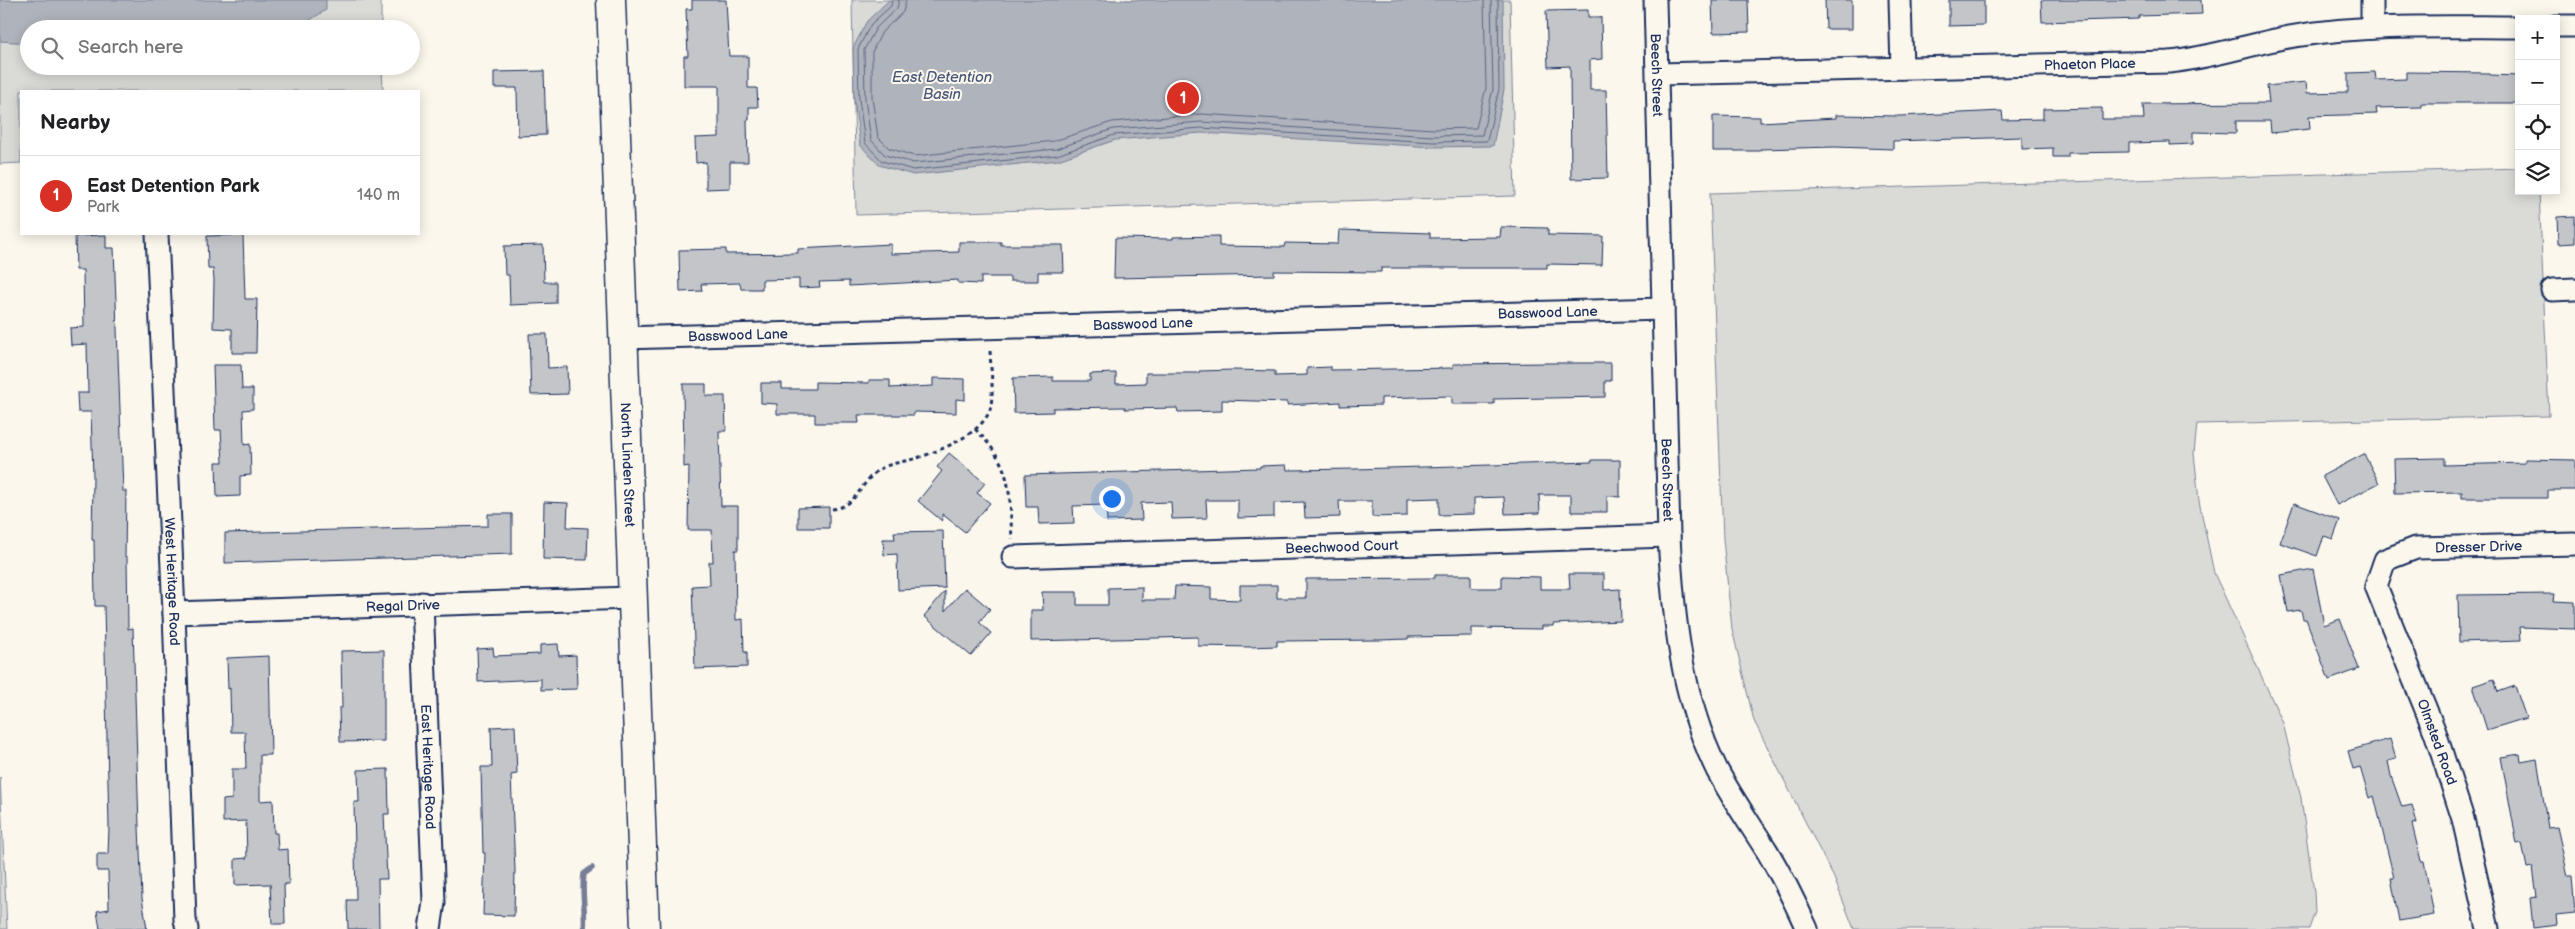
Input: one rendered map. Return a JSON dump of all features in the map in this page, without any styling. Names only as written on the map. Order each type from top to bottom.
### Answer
[{"type":"main road","name":"North Linden Street","points":[[611,0],[631,598],[645,929]]},
{"type":"street","name":"Beech Street","points":[[1655,0],[1669,536],[1673,610],[1694,711],[1716,768],[1736,805],[1792,894],[1807,929]]},
{"type":"street","points":[[1900,0],[1902,68]]},
{"type":"street","points":[[2372,0],[2372,28]]},
{"type":"street","points":[[2560,26],[2575,26]]},
{"type":"street","name":"Phaeton Place","points":[[1658,74],[2169,62],[2202,59],[2296,36],[2372,28],[2515,27]]},
{"type":"street","name":"West Heritage Road","points":[[157,235],[174,613],[185,920],[187,929]]},
{"type":"street","points":[[2552,290],[2575,289]]},
{"type":"street","name":"Basswood Lane","points":[[622,338],[1664,309]]},
{"type":"street","name":"Beechwood Court","points":[[1013,557],[1669,536]]},
{"type":"street","name":"Dresser Drive","points":[[2385,560],[2416,548],[2575,544]]},
{"type":"street","name":"Olmsted Road","points":[[2385,560],[2376,586],[2435,732],[2465,827],[2488,929]]},
{"type":"street","name":"Regal Drive","points":[[174,613],[422,603],[631,598]]},
{"type":"street","name":"East Heritage Road","points":[[422,603],[434,902],[430,929]]},
{"type":"path","points":[[832,509],[847,506],[879,470],[892,463],[914,459],[944,449],[975,429],[991,404],[990,328]]},
{"type":"path","points":[[975,429],[991,444],[1007,475],[1013,557]]},
{"type":"shaded area","points":[[0,0],[381,0],[381,20],[20,20],[20,75],[382,75],[383,90],[20,90],[20,163],[0,164]]},
{"type":"shaded area","name":"East Detention Basin","points":[[852,0],[1510,0],[1515,196],[856,215]]},
{"type":"shaded area","points":[[2515,168],[2515,195],[2539,195],[2549,416],[2197,424],[2194,453],[2199,501],[2214,573],[2283,723],[2301,798],[2314,892],[2315,912],[2309,929],[1854,929],[1834,878],[1754,721],[1732,629],[1723,539],[1710,193]]},
{"type":"shaded area","points":[[0,777],[7,929],[0,929]]},
{"type":"water","points":[[0,0],[326,0],[326,10],[310,20],[20,20],[20,42],[0,41]]},
{"type":"water","name":"East Detention Basin","points":[[889,0],[1503,0],[1504,90],[1493,146],[1433,147],[1201,133],[1115,140],[1058,160],[913,175],[879,165],[860,145],[854,99],[853,48],[867,21]]},
{"type":"building","points":[[692,0],[726,0],[729,56],[748,56],[748,88],[757,88],[758,107],[749,107],[749,120],[747,120],[748,162],[730,162],[730,188],[706,189],[706,162],[696,163],[695,138],[719,137],[719,86],[684,86],[684,56],[688,56],[686,9],[692,9]]},
{"type":"building","points":[[1712,0],[1748,0],[1749,32],[1713,33]]},
{"type":"building","points":[[1825,0],[1852,0],[1852,29],[1826,29]]},
{"type":"building","points":[[1949,0],[1984,0],[1984,25],[1949,26]]},
{"type":"building","points":[[2041,0],[2201,0],[2202,14],[2139,16],[2139,19],[2042,22]]},
{"type":"building","points":[[1588,10],[1588,17],[1601,17],[1602,59],[1590,60],[1590,90],[1606,90],[1608,178],[1571,179],[1570,66],[1548,67],[1546,11]]},
{"type":"building","points":[[544,71],[546,135],[518,136],[517,88],[494,88],[494,72]]},
{"type":"building","points":[[2375,72],[2376,80],[2406,79],[2406,72],[2490,73],[2490,75],[2515,76],[2515,103],[2422,103],[2422,107],[2376,108],[2377,114],[2309,116],[2310,129],[2271,133],[2270,121],[2236,121],[2236,133],[2193,132],[2193,144],[2170,145],[2170,142],[2129,143],[2129,152],[2068,153],[2068,157],[2053,157],[2053,148],[2022,149],[2022,137],[1893,141],[1893,149],[1835,147],[1760,149],[1760,151],[1713,151],[1713,116],[1760,117],[1760,122],[1836,118],[1836,115],[1900,116],[2002,111],[2003,120],[2043,119],[2043,109],[2102,108],[2102,119],[2144,119],[2143,104],[2269,103],[2267,86],[2306,82],[2307,93],[2348,92],[2348,73]]},
{"type":"building","points":[[2575,216],[2575,243],[2558,244],[2557,217]]},
{"type":"building","points":[[1501,227],[1548,228],[1548,235],[1603,236],[1602,265],[1547,264],[1547,268],[1381,268],[1381,272],[1274,271],[1274,275],[1114,278],[1115,238],[1173,239],[1173,237],[1219,236],[1219,246],[1284,247],[1285,243],[1338,244],[1339,230],[1430,233],[1430,238],[1500,237]]},
{"type":"building","points":[[106,235],[106,248],[114,248],[123,491],[126,491],[125,557],[127,557],[128,629],[133,628],[142,898],[147,929],[100,929],[97,911],[109,909],[108,871],[97,871],[97,854],[108,854],[109,827],[104,606],[95,606],[94,540],[92,540],[91,412],[78,412],[77,393],[88,393],[87,344],[71,345],[70,328],[84,327],[83,270],[76,270],[75,236]]},
{"type":"building","points":[[243,235],[245,299],[257,299],[256,353],[232,353],[232,329],[213,328],[214,280],[213,269],[208,269],[207,236]]},
{"type":"building","points":[[959,242],[1001,242],[1001,245],[1063,245],[1064,272],[1038,272],[1038,281],[1010,281],[1010,277],[981,277],[981,284],[958,283],[958,280],[849,286],[849,281],[819,282],[820,287],[799,288],[799,279],[762,280],[762,289],[741,289],[740,283],[701,284],[702,291],[680,292],[679,250],[726,249],[726,254],[798,253],[798,249],[891,244],[891,254],[959,252]]},
{"type":"building","points":[[543,245],[544,282],[556,282],[556,303],[510,305],[509,275],[505,275],[504,246]]},
{"type":"building","points":[[529,334],[547,334],[548,368],[567,367],[568,394],[531,395]]},
{"type":"building","points":[[1611,363],[1611,381],[1605,381],[1605,397],[1494,399],[1494,404],[1452,404],[1452,396],[1381,398],[1381,405],[1340,406],[1340,402],[1287,405],[1287,402],[1222,400],[1222,411],[1178,412],[1177,408],[1125,409],[1125,407],[1053,408],[1053,412],[1014,413],[1013,378],[1053,377],[1053,381],[1090,381],[1090,374],[1116,373],[1116,384],[1146,383],[1146,373],[1199,373],[1199,371],[1233,370],[1275,371],[1275,376],[1307,375],[1307,368],[1331,367],[1331,370],[1453,368],[1453,364]]},
{"type":"building","points":[[213,365],[241,365],[242,389],[253,389],[253,409],[243,410],[244,445],[250,444],[251,475],[240,476],[240,496],[217,497],[216,462],[223,462],[221,430],[215,430]]},
{"type":"building","points":[[933,378],[965,379],[965,400],[956,399],[956,413],[914,412],[914,415],[858,415],[859,423],[815,423],[815,414],[777,414],[777,404],[761,403],[761,383],[782,383],[782,389],[815,389],[815,382],[869,383],[869,380],[890,380],[890,388],[933,386]]},
{"type":"building","points":[[683,384],[706,384],[706,396],[725,396],[726,431],[719,431],[721,506],[738,506],[738,550],[735,550],[736,620],[743,619],[744,652],[747,652],[747,667],[695,669],[692,586],[710,585],[709,562],[713,562],[712,530],[688,530],[689,466],[684,467]]},
{"type":"building","points":[[949,453],[985,483],[977,493],[990,503],[965,532],[942,514],[942,521],[918,501],[942,471],[937,467]]},
{"type":"building","points":[[2364,454],[2379,483],[2337,505],[2322,476]]},
{"type":"building","points":[[2444,458],[2444,465],[2525,463],[2525,459],[2575,460],[2575,490],[2548,490],[2548,498],[2462,498],[2462,492],[2395,493],[2394,459]]},
{"type":"building","points":[[1592,460],[1620,460],[1620,497],[1607,496],[1607,512],[1571,512],[1571,495],[1539,495],[1540,513],[1505,514],[1504,497],[1474,498],[1474,514],[1439,515],[1439,498],[1407,499],[1407,516],[1372,517],[1372,501],[1339,501],[1340,517],[1305,518],[1304,502],[1274,503],[1274,517],[1238,518],[1238,500],[1206,500],[1207,518],[1172,519],[1171,502],[1141,503],[1142,520],[1107,521],[1106,505],[1073,506],[1074,523],[1039,524],[1038,507],[1026,507],[1025,475],[1260,468],[1260,466],[1286,465],[1287,470],[1355,469],[1592,462]]},
{"type":"building","points":[[544,502],[568,503],[567,527],[588,528],[587,560],[543,559]]},
{"type":"building","points":[[2294,503],[2340,520],[2333,539],[2324,536],[2317,556],[2280,543]]},
{"type":"building","points":[[829,507],[829,528],[798,528],[798,508]]},
{"type":"building","points":[[488,514],[512,514],[512,554],[225,563],[225,533],[488,526]]},
{"type":"building","points":[[943,531],[945,588],[898,590],[897,554],[884,555],[883,539],[895,539],[894,532]]},
{"type":"building","points":[[2313,569],[2324,625],[2340,619],[2359,669],[2329,680],[2301,610],[2288,612],[2281,575]]},
{"type":"building","points":[[1569,574],[1604,574],[1604,590],[1620,589],[1621,621],[1553,624],[1553,626],[1542,626],[1542,629],[1472,628],[1472,636],[1408,637],[1408,639],[1380,640],[1277,641],[1277,646],[1250,647],[1198,646],[1198,637],[1031,641],[1031,610],[1043,610],[1042,592],[1077,592],[1077,605],[1108,605],[1108,588],[1142,587],[1142,600],[1174,600],[1175,586],[1211,587],[1211,599],[1240,600],[1240,585],[1277,585],[1277,598],[1306,598],[1306,579],[1435,578],[1435,575],[1471,575],[1471,588],[1502,588],[1502,576],[1540,577],[1540,589],[1570,589]]},
{"type":"building","points":[[965,588],[990,609],[979,622],[991,633],[971,656],[924,616],[945,591],[945,611]]},
{"type":"building","points":[[2554,594],[2553,601],[2575,602],[2575,629],[2520,627],[2521,640],[2459,642],[2458,595]]},
{"type":"building","points":[[558,644],[559,656],[576,655],[577,689],[541,690],[541,679],[478,682],[477,649],[493,648],[494,656],[540,654],[540,645]]},
{"type":"building","points":[[384,650],[384,741],[340,742],[339,708],[342,708],[341,651]]},
{"type":"building","points":[[269,656],[271,755],[260,755],[260,801],[273,800],[274,833],[277,833],[278,850],[288,849],[289,884],[284,884],[285,924],[272,924],[270,884],[235,885],[235,859],[247,858],[246,821],[223,822],[223,800],[232,799],[232,769],[246,769],[245,732],[231,732],[227,658]]},
{"type":"building","points":[[2494,679],[2498,692],[2515,686],[2526,718],[2487,730],[2473,686]]},
{"type":"building","points":[[515,726],[517,774],[511,775],[515,870],[514,916],[483,915],[485,853],[483,853],[481,767],[492,767],[491,727]]},
{"type":"building","points":[[2390,739],[2396,759],[2388,761],[2391,776],[2402,807],[2412,805],[2417,823],[2412,824],[2421,861],[2424,861],[2434,915],[2399,921],[2391,878],[2394,878],[2374,796],[2369,798],[2360,767],[2353,769],[2348,751]]},
{"type":"building","points":[[2520,754],[2521,762],[2537,759],[2548,828],[2557,827],[2568,876],[2572,876],[2575,913],[2556,915],[2557,925],[2533,928],[2530,898],[2537,897],[2533,867],[2527,868],[2522,843],[2517,844],[2501,757]]},
{"type":"building","points":[[388,769],[389,814],[384,814],[387,879],[378,879],[379,929],[348,929],[347,900],[356,900],[354,802],[359,802],[358,770]]},
{"type":"waterway","points":[[584,929],[584,874],[592,868]]},
{"type":"place","name":"East Detention Park","points":[[1183,98]]}]
